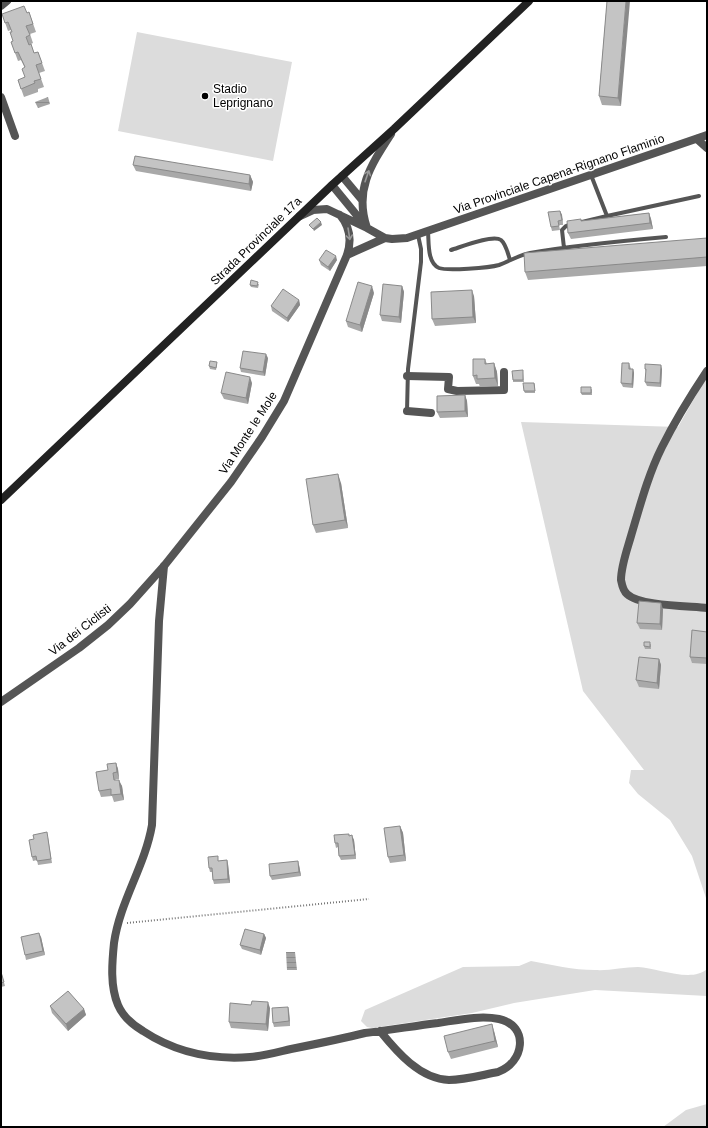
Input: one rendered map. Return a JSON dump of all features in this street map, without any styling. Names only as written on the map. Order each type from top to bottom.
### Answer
[{"type":"main road","name":"Strada Provinciale 17a","points":[[1,500],[299,216],[394,129],[529,1]]},
{"type":"street","points":[[1,6],[7,1]]},
{"type":"street","points":[[1,97],[15,136]]},
{"type":"street","points":[[367,228],[363,217],[362,200],[364,184],[369,169],[394,129]]},
{"type":"street","name":"Via Provinciale Capena-Rignano Flaminio","points":[[299,216],[318,209],[327,209],[385,238],[399,239],[428,232],[707,135]]},
{"type":"street","points":[[697,139],[707,148]]},
{"type":"street","points":[[342,176],[362,200]]},
{"type":"street","points":[[332,186],[367,228]]},
{"type":"street","name":"Via Monte le Mole","points":[[164,566],[231,482],[276,416],[347,255],[349,233],[345,220],[340,215]]},
{"type":"street","points":[[347,255],[385,238]]},
{"type":"street","points":[[707,371],[668,436],[652,470],[642,498],[627,551],[621,581],[626,594],[640,601],[707,608]]},
{"type":"street","points":[[407,376],[449,376],[448,389],[457,391],[504,390],[504,372]]},
{"type":"street","points":[[407,411],[431,413]]},
{"type":"street","points":[[164,566],[159,621],[152,825],[146,854],[126,900],[118,924],[114,943],[112,968],[113,986],[118,1004],[126,1017],[138,1028],[171,1047],[186,1052],[211,1056],[238,1058],[252,1057],[380,1031],[466,1019],[494,1018],[503,1020],[513,1027],[520,1040],[519,1050],[517,1058],[504,1070],[456,1079],[440,1079],[416,1068],[394,1048],[380,1031]]},
{"type":"street","name":"Via dei Ciclisti","points":[[1,702],[63,660],[108,625],[139,595],[164,566]]},
{"type":"lane","points":[[591,175],[607,216]]},
{"type":"lane","points":[[564,248],[562,232],[563,228],[566,226],[699,196]]},
{"type":"lane","points":[[428,232],[431,259],[437,267],[448,269],[487,267],[524,254],[564,248],[666,237]]},
{"type":"lane","points":[[407,411],[407,376],[421,262],[421,249],[418,235]]},
{"type":"lane","points":[[451,250],[489,238],[497,238],[504,243],[510,260]]},
{"type":"path","points":[[118,924],[369,899]]},
{"type":"shaded area","name":"Stadio Leprignano","points":[[137,32],[292,62],[273,161],[118,131]]},
{"type":"shaded area","points":[[48,97],[50,104],[38,108],[35,102]]},
{"type":"shaded area","points":[[707,376],[707,901],[692,856],[670,820],[638,794],[629,783],[631,770],[644,770],[583,691],[521,422],[678,427]]},
{"type":"shaded area","points":[[286,952],[295,952],[297,970],[287,970]]},
{"type":"shaded area","points":[[531,961],[579,969],[600,970],[638,967],[684,975],[701,973],[707,969],[707,996],[595,990],[514,1003],[472,1013],[372,1028],[367,1027],[361,1021],[365,1010],[463,967],[519,966]]},
{"type":"shaded area","points":[[707,1104],[707,1127],[663,1127],[686,1110]]},
{"type":"building","points":[[607,1],[626,1],[618,98],[599,96]]},
{"type":"building","points":[[24,6],[27,13],[29,12],[33,24],[26,26],[30,35],[26,37],[29,45],[31,44],[34,53],[38,52],[42,63],[36,65],[41,79],[34,81],[35,83],[21,89],[18,80],[25,77],[22,69],[25,67],[18,52],[15,53],[11,42],[13,41],[10,32],[12,32],[8,22],[5,23],[2,14]]},
{"type":"building","points":[[135,156],[250,175],[249,184],[133,165]]},
{"type":"building","points":[[560,211],[562,220],[558,221],[559,226],[551,227],[548,212]]},
{"type":"building","points":[[649,213],[650,223],[568,233],[567,221],[581,219],[581,221]]},
{"type":"building","points":[[317,218],[321,222],[313,229],[309,225]]},
{"type":"building","points":[[707,238],[707,257],[525,272],[524,253]]},
{"type":"building","points":[[326,250],[336,256],[328,267],[319,260]]},
{"type":"building","points":[[251,280],[258,282],[257,286],[250,285]]},
{"type":"building","points":[[358,282],[372,286],[360,325],[346,321]]},
{"type":"building","points":[[383,284],[402,286],[399,317],[380,315]]},
{"type":"building","points":[[283,289],[299,300],[287,318],[271,306]]},
{"type":"building","points":[[472,290],[473,317],[432,319],[431,292]]},
{"type":"building","points":[[243,351],[266,354],[263,372],[240,368]]},
{"type":"building","points":[[473,359],[485,359],[485,364],[494,363],[495,378],[477,379],[477,375],[473,376]]},
{"type":"building","points":[[210,361],[217,362],[216,368],[209,366]]},
{"type":"building","points":[[622,363],[629,363],[629,369],[633,369],[632,384],[621,383]]},
{"type":"building","points":[[645,364],[661,365],[660,383],[645,382]]},
{"type":"building","points":[[523,370],[523,380],[513,380],[512,371]]},
{"type":"building","points":[[226,372],[250,377],[246,398],[221,393]]},
{"type":"building","points":[[523,383],[534,383],[535,391],[524,391]]},
{"type":"building","points":[[581,387],[591,387],[591,393],[581,393]]},
{"type":"building","points":[[465,395],[465,411],[437,412],[437,396]]},
{"type":"building","points":[[338,474],[345,520],[313,525],[306,479]]},
{"type":"building","points":[[639,601],[661,603],[660,624],[637,623]]},
{"type":"building","points":[[692,630],[707,632],[707,658],[690,657]]},
{"type":"building","points":[[644,642],[650,642],[650,647],[644,646]]},
{"type":"building","points":[[639,657],[659,659],[657,683],[636,680]]},
{"type":"building","points":[[116,763],[117,772],[113,773],[114,780],[119,780],[121,794],[111,795],[111,789],[99,791],[96,772],[108,770],[107,764]]},
{"type":"building","points":[[400,826],[404,855],[388,857],[384,828]]},
{"type":"building","points":[[47,832],[51,859],[37,861],[36,856],[32,857],[29,840],[34,839],[33,835]]},
{"type":"building","points":[[349,834],[349,836],[352,835],[355,855],[339,856],[338,843],[335,843],[334,835]]},
{"type":"building","points":[[218,856],[218,861],[227,860],[228,879],[213,880],[212,868],[209,868],[208,857]]},
{"type":"building","points":[[298,861],[299,872],[270,876],[269,864]]},
{"type":"building","points":[[245,929],[264,934],[260,950],[240,945]]},
{"type":"building","points":[[39,933],[43,951],[25,955],[21,937]]},
{"type":"building","points":[[1,972],[4,982],[1,983]]},
{"type":"building","points":[[68,991],[84,1009],[66,1024],[50,1006]]},
{"type":"building","points":[[252,1001],[268,1002],[266,1024],[229,1022],[230,1003],[251,1005]]},
{"type":"building","points":[[288,1007],[289,1021],[273,1023],[272,1008]]},
{"type":"building","points":[[492,1024],[495,1041],[448,1052],[444,1036]]},
{"type":"place","name":"Stadio Leprignano","points":[[205,96]]}]
